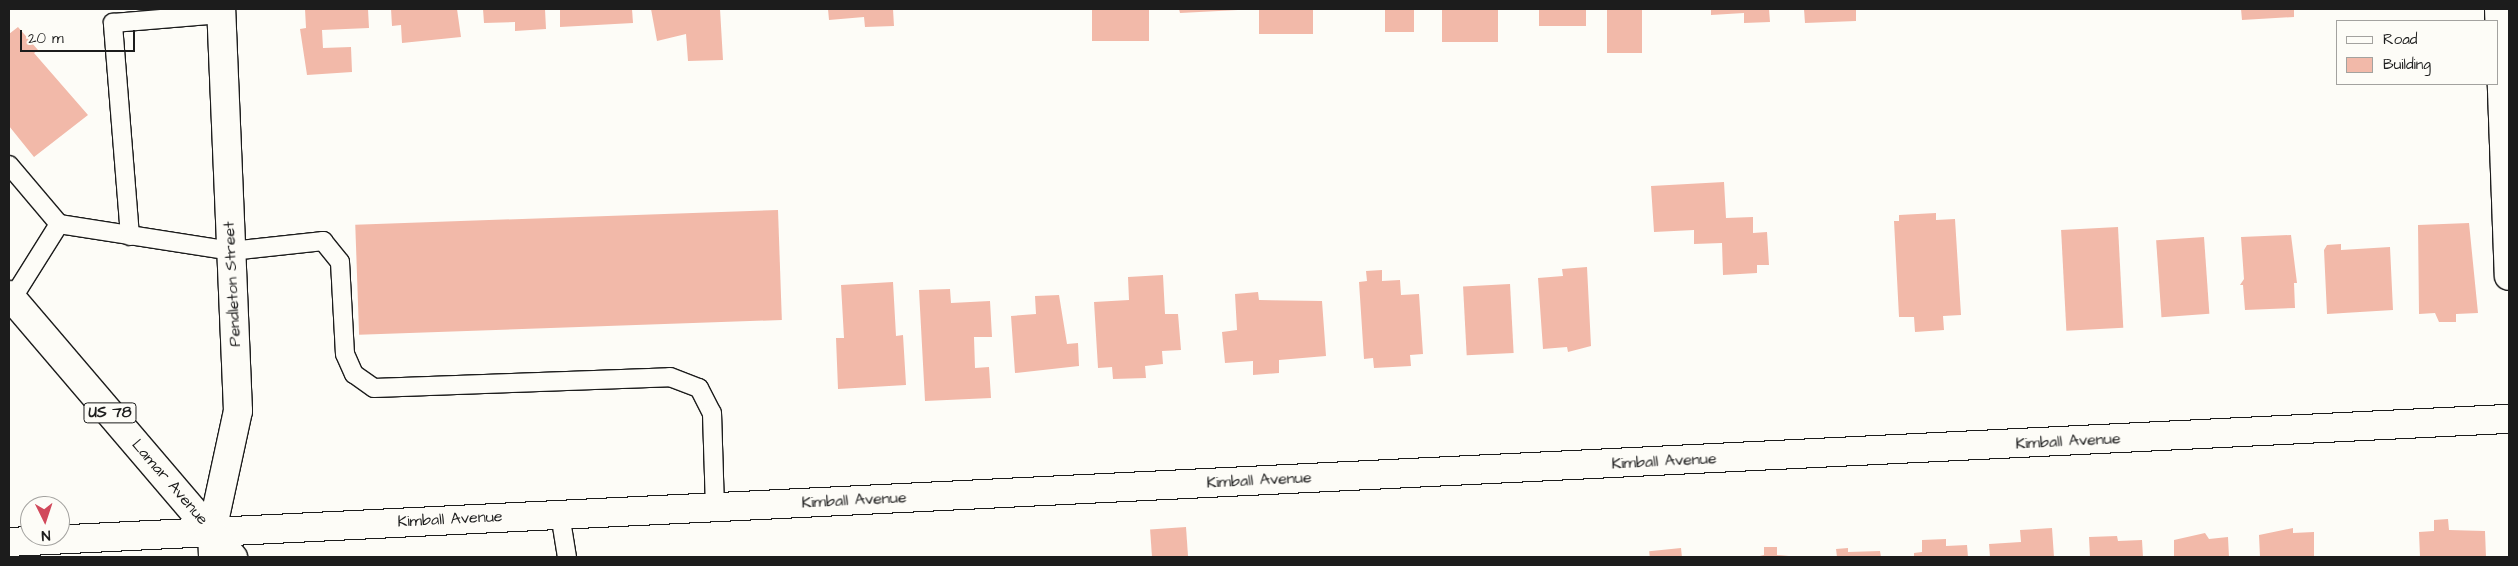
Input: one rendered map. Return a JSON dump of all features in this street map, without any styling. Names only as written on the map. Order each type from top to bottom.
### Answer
[{"type":"street","points":[[2499,9],[2509,276]]},
{"type":"street","name":"Pendleton Street","points":[[212,544],[238,411],[221,12]]},
{"type":"street","name":"Lamar Avenue","points":[[10,297],[212,544],[232,557]]},
{"type":"street","name":"Kimball Avenue","points":[[9,542],[212,544],[560,514],[2509,419]]},
{"type":"lane","points":[[130,236],[112,16],[221,12]]},
{"type":"lane","points":[[9,166],[60,224],[231,251],[323,241],[340,262],[345,354],[354,374],[374,388],[670,377],[699,388],[712,412],[715,507]]},
{"type":"lane","points":[[10,297],[60,224]]},
{"type":"lane","points":[[560,514],[567,557]]},
{"type":"building","points":[[305,9],[368,9],[369,28],[322,30],[323,48],[351,47],[352,72],[307,75],[300,29],[306,28]]},
{"type":"building","points":[[391,9],[457,9],[461,37],[402,43],[401,25],[392,26]]},
{"type":"building","points":[[483,9],[545,9],[546,29],[515,31],[515,22],[484,23]]},
{"type":"building","points":[[560,9],[632,9],[633,23],[560,27]]},
{"type":"building","points":[[651,9],[720,9],[723,60],[688,61],[686,34],[657,41]]},
{"type":"building","points":[[828,9],[893,9],[894,26],[865,27],[864,17],[829,20]]},
{"type":"building","points":[[1092,9],[1149,9],[1149,41],[1092,41]]},
{"type":"building","points":[[1179,9],[1238,9],[1238,10],[1180,13]]},
{"type":"building","points":[[1259,9],[1313,9],[1313,34],[1259,34]]},
{"type":"building","points":[[1385,9],[1414,9],[1414,32],[1385,32]]},
{"type":"building","points":[[1442,9],[1498,9],[1498,42],[1442,42]]},
{"type":"building","points":[[1539,9],[1586,9],[1586,26],[1539,26]]},
{"type":"building","points":[[1607,9],[1642,9],[1642,53],[1607,53]]},
{"type":"building","points":[[1711,9],[1769,9],[1770,22],[1744,23],[1744,13],[1711,15]]},
{"type":"building","points":[[1804,9],[1856,9],[1856,21],[1805,23]]},
{"type":"building","points":[[2241,9],[2294,9],[2294,17],[2242,20]]},
{"type":"building","points":[[18,27],[38,50],[34,53],[88,115],[34,157],[9,126],[9,34]]},
{"type":"building","points":[[1724,182],[1726,218],[1753,217],[1753,233],[1767,232],[1769,265],[1757,265],[1757,273],[1723,275],[1722,243],[1694,244],[1694,230],[1654,232],[1651,186]]},
{"type":"building","points":[[778,210],[782,320],[359,335],[355,225]]},
{"type":"building","points":[[1936,213],[1936,220],[1955,219],[1961,315],[1943,316],[1944,330],[1915,332],[1914,317],[1899,317],[1894,221],[1899,221],[1899,215]]},
{"type":"building","points":[[2469,223],[2478,313],[2456,314],[2456,322],[2439,322],[2435,313],[2419,314],[2418,225]]},
{"type":"building","points":[[2118,227],[2123,328],[2066,331],[2061,230]]},
{"type":"building","points":[[2291,235],[2297,283],[2294,283],[2295,308],[2245,310],[2243,285],[2240,285],[2244,279],[2241,237]]},
{"type":"building","points":[[2204,237],[2209,314],[2161,317],[2156,240]]},
{"type":"building","points":[[2341,244],[2341,250],[2390,247],[2393,310],[2327,314],[2324,250],[2327,245]]},
{"type":"building","points":[[1587,267],[1591,346],[1568,352],[1567,347],[1543,349],[1538,278],[1563,276],[1562,269]]},
{"type":"building","points":[[1382,270],[1382,281],[1400,280],[1401,295],[1419,294],[1423,354],[1410,355],[1411,366],[1374,368],[1373,358],[1364,359],[1359,282],[1367,281],[1366,271]]},
{"type":"building","points":[[1163,275],[1165,314],[1178,314],[1181,350],[1162,351],[1163,364],[1145,366],[1146,378],[1113,379],[1112,367],[1098,368],[1094,302],[1129,300],[1128,277]]},
{"type":"building","points":[[893,282],[896,336],[903,335],[906,385],[838,389],[836,338],[844,338],[841,285]]},
{"type":"building","points":[[1510,284],[1514,353],[1467,355],[1463,286]]},
{"type":"building","points":[[950,289],[951,303],[990,301],[992,337],[974,337],[975,368],[989,367],[991,398],[925,401],[919,290]]},
{"type":"building","points":[[1258,292],[1259,300],[1322,301],[1326,356],[1279,360],[1279,373],[1253,375],[1253,361],[1225,363],[1222,332],[1237,330],[1235,294]]},
{"type":"building","points":[[1059,295],[1067,344],[1078,343],[1079,366],[1015,373],[1011,316],[1036,314],[1035,296]]},
{"type":"building","points":[[2448,519],[2449,530],[2485,531],[2486,557],[2420,557],[2419,532],[2434,531],[2434,520]]},
{"type":"building","points":[[1186,527],[1188,557],[1152,557],[1150,530]]},
{"type":"building","points":[[2052,528],[2054,557],[1990,557],[1989,544],[2021,542],[2020,530]]},
{"type":"building","points":[[2293,528],[2293,533],[2314,532],[2314,557],[2260,557],[2259,535]]},
{"type":"building","points":[[2205,533],[2209,539],[2228,537],[2229,557],[2174,557],[2174,540]]},
{"type":"building","points":[[2117,536],[2118,541],[2142,540],[2143,557],[2090,557],[2089,537]]},
{"type":"building","points":[[1946,539],[1946,546],[1967,545],[1968,557],[1914,557],[1914,553],[1922,552],[1922,540]]},
{"type":"building","points":[[1764,547],[1777,547],[1777,555],[1800,557],[1755,557],[1764,555]]},
{"type":"building","points":[[1681,548],[1682,557],[1650,557],[1649,551]]},
{"type":"building","points":[[1848,548],[1848,552],[1880,551],[1881,557],[1837,557],[1836,549]]}]
